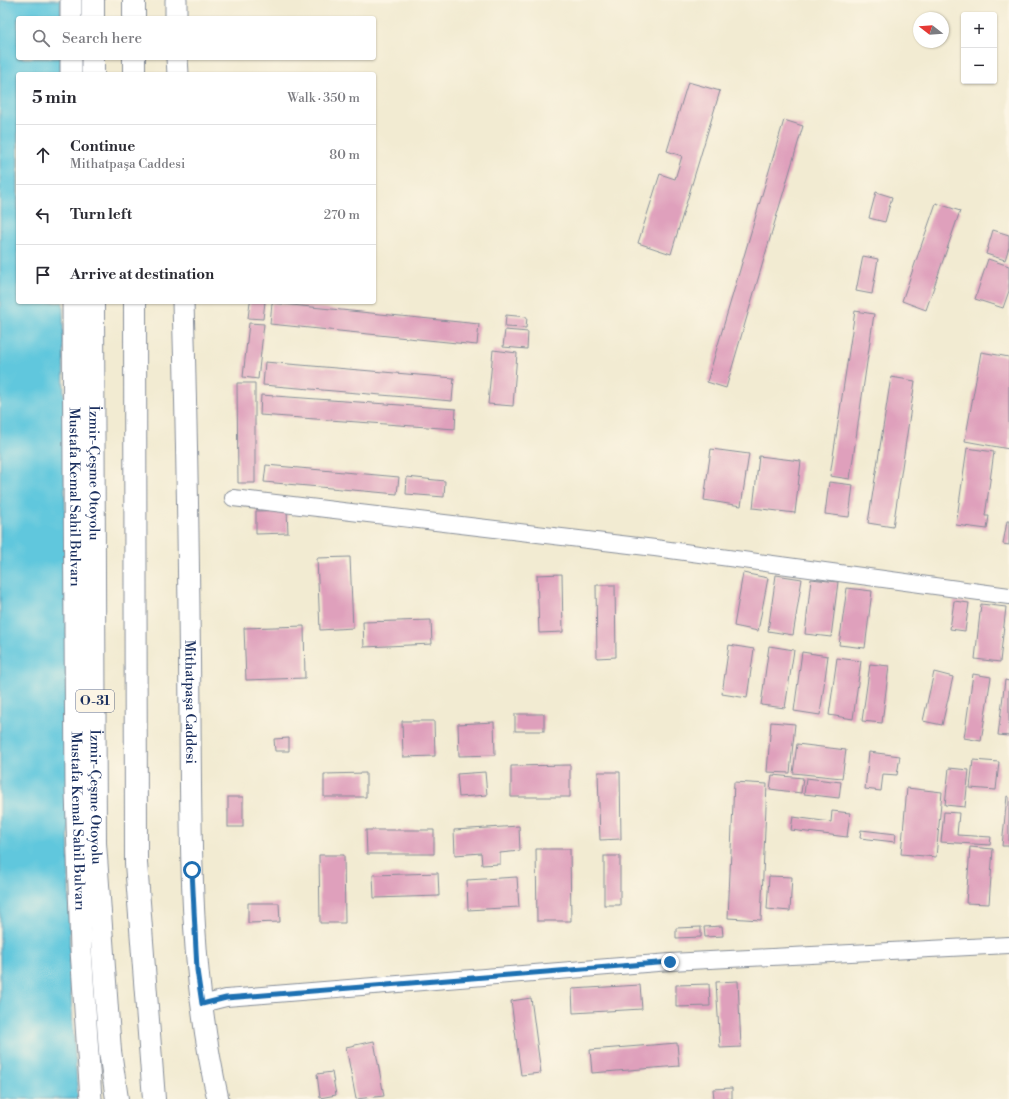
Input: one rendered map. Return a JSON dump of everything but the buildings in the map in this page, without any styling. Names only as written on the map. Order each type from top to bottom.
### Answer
[{"type":"highway","points":[[93,0],[93,16]]},
{"type":"highway","points":[[134,0],[134,16]]},
{"type":"highway","points":[[93,60],[93,72]]},
{"type":"highway","points":[[134,60],[134,72]]},
{"type":"highway","name":"İzmir-Çeşme Otoyolu","points":[[93,304],[96,843],[110,1051],[116,1099]]},
{"type":"highway","points":[[135,304],[136,863],[154,1099]]},
{"type":"main road","points":[[71,0],[71,16]]},
{"type":"main road","points":[[176,0],[176,16]]},
{"type":"main road","points":[[71,60],[71,72]]},
{"type":"main road","points":[[177,60],[178,72]]},
{"type":"main road","name":"Mustafa Kemal Sahil Bulvarı","points":[[73,304],[76,790],[81,950],[91,1099]]},
{"type":"main road","name":"Mithatpaşa Caddesi","points":[[183,304],[188,490],[192,870],[197,970],[210,1062],[218,1099]]},
{"type":"lane","points":[[233,498],[647,547],[1009,596]]},
{"type":"lane","points":[[202,1004],[226,998],[670,962],[1009,945]]},
{"type":"water","points":[[0,0],[61,0],[61,16],[16,16],[16,60],[61,60],[61,72],[16,72],[16,304],[63,304],[70,981],[78,1099],[0,1099]]},
{"type":"route","points":[[192,870],[197,970],[202,1004],[226,998],[670,962]]}]
